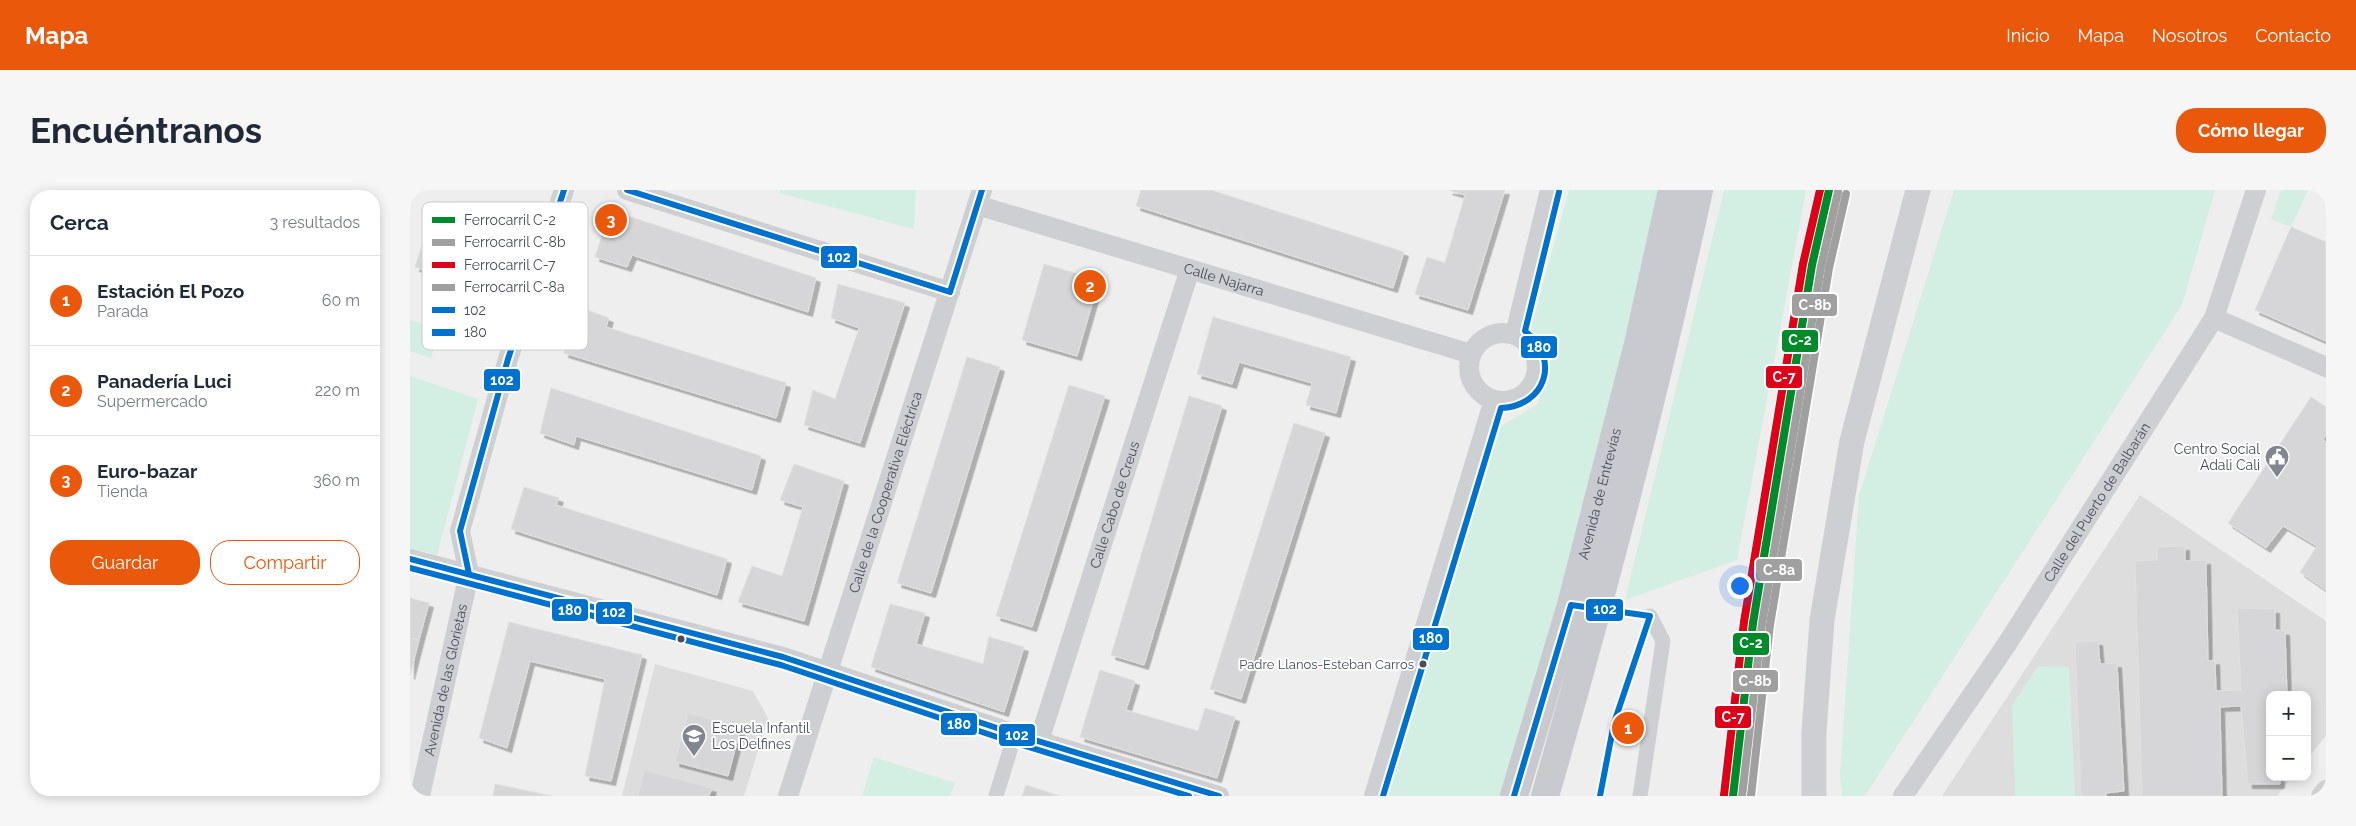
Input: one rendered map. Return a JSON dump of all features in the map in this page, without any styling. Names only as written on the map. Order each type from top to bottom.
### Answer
[{"type":"main road","name":"Avenida de Entrevías","points":[[1514,796],[1576,586],[1638,344],[1672,190]]},
{"type":"main road","name":"Avenida de Entrevías","points":[[1545,796],[1601,600],[1666,344],[1699,190]]},
{"type":"street","name":"Avenida de las Glorietas","points":[[560,202],[564,190]]},
{"type":"street","points":[[627,190],[950,292]]},
{"type":"street","points":[[1515,334],[1550,190]]},
{"type":"street","points":[[1814,796],[1814,732],[1822,620],[1852,441],[1918,190]]},
{"type":"street","name":"Calle del Puerto de Balbarán","points":[[1903,796],[2007,644],[2214,318],[2256,190]]},
{"type":"street","name":"Calle de la Cooperativa Eléctrica","points":[[788,796],[979,197]]},
{"type":"street","name":"Calle Najarra","points":[[979,197],[1190,270],[1471,354]]},
{"type":"street","name":"Calle Cabo de Creus","points":[[1038,741],[1190,270]]},
{"type":"street","points":[[2214,318],[2326,367]]},
{"type":"street","points":[[1500,333],[1515,334],[1525,340],[1533,350],[1538,363],[1536,376],[1530,389],[1519,398],[1507,401],[1494,400],[1482,394],[1473,383],[1469,371],[1471,354],[1476,345],[1488,336],[1500,333]]},
{"type":"street","name":"Avenida de las Glorietas","points":[[417,788],[469,574],[460,531],[511,350]]},
{"type":"street","points":[[1374,796],[1494,400]]},
{"type":"street","points":[[410,559],[719,639],[1014,734],[1219,796]]},
{"type":"street","points":[[1640,796],[1663,641],[1650,616]]},
{"type":"street","points":[[996,796],[1014,734]]},
{"type":"street","points":[[2321,796],[2326,790]]},
{"type":"shaded area","points":[[2140,495],[2326,621],[2326,736],[2311,754],[2311,691],[2266,691],[2266,781],[2289,781],[2277,796],[1942,796]]},
{"type":"shaded area","name":"Escuela Infantil Los Delfines","points":[[655,664],[753,691],[768,718],[744,796],[622,796]]},
{"type":"green space","points":[[781,190],[916,190],[914,229],[779,193]]},
{"type":"green space","points":[[1569,190],[1659,190],[1577,546],[1500,796],[1385,796],[1501,426],[1538,404],[1551,359],[1531,327]]},
{"type":"green space","points":[[1724,190],[1806,190],[1737,560],[1625,600]]},
{"type":"green space","points":[[1954,190],[2215,190],[2182,305],[1865,796],[1842,796],[1840,774],[1859,496]]},
{"type":"green space","points":[[2281,190],[2308,190],[2291,227],[2271,219]]},
{"type":"green space","points":[[410,320],[422,324],[422,350],[433,350],[431,358],[410,351]]},
{"type":"green space","points":[[410,376],[478,399],[437,555],[410,548]]},
{"type":"green space","points":[[2038,666],[2069,667],[2075,796],[2015,796],[2012,705]]},
{"type":"green space","points":[[874,757],[955,783],[950,796],[862,796]]},
{"type":"building","points":[[1141,190],[1211,190],[1404,252],[1393,288],[1136,206]]},
{"type":"building","points":[[1448,190],[1505,190],[1468,310],[1415,294],[1427,257],[1445,263],[1465,195]]},
{"type":"building","points":[[610,210],[816,278],[808,312],[632,255],[627,267],[595,257]]},
{"type":"building","points":[[2291,227],[2326,242],[2326,341],[2255,310]]},
{"type":"building","points":[[422,245],[422,269],[415,267]]},
{"type":"building","points":[[1044,264],[1099,280],[1077,356],[1022,340]]},
{"type":"building","points":[[838,284],[905,303],[860,443],[804,425],[813,390],[835,399],[859,328],[831,318]]},
{"type":"building","points":[[588,310],[609,318],[606,327],[786,383],[776,418],[564,353],[565,350],[588,350]]},
{"type":"building","points":[[1213,317],[1351,357],[1336,413],[1306,405],[1312,383],[1239,362],[1232,384],[1197,374]]},
{"type":"building","points":[[967,357],[1000,367],[931,593],[897,583]]},
{"type":"building","points":[[1069,385],[1105,396],[1032,627],[996,616]]},
{"type":"building","points":[[551,388],[761,456],[752,490],[576,436],[574,445],[540,433]]},
{"type":"building","points":[[1189,396],[1222,406],[1144,665],[1111,655]]},
{"type":"building","points":[[2311,397],[2326,407],[2326,435],[2323,440],[2326,442],[2326,590],[2300,572],[2317,546],[2283,526],[2266,548],[2228,523]]},
{"type":"building","points":[[1294,423],[1325,433],[1241,699],[1210,689]]},
{"type":"building","points":[[794,464],[844,481],[804,621],[738,602],[752,566],[782,576],[803,507],[780,500]]},
{"type":"building","points":[[524,487],[559,498],[556,505],[727,559],[717,595],[511,529]]},
{"type":"building","points":[[2185,546],[2185,561],[2206,560],[2208,661],[2215,660],[2216,691],[2241,690],[2237,608],[2275,609],[2275,630],[2285,631],[2287,691],[2266,691],[2266,781],[2280,781],[2280,784],[2248,784],[2241,706],[2220,707],[2222,796],[2142,796],[2135,561],[2157,560],[2157,547]]},
{"type":"building","points":[[410,598],[429,603],[419,640],[410,638]]},
{"type":"building","points":[[890,604],[925,613],[916,644],[983,664],[989,637],[1024,647],[1004,712],[871,667]]},
{"type":"building","points":[[509,622],[642,655],[611,781],[585,776],[605,679],[530,661],[507,748],[479,738]]},
{"type":"building","points":[[410,638],[419,640],[410,675]]},
{"type":"building","points":[[2098,641],[2100,664],[2117,663],[2124,791],[2106,793],[2106,796],[2081,796],[2075,642]]},
{"type":"building","points":[[1100,670],[1135,681],[1126,710],[1198,731],[1205,708],[1235,717],[1217,778],[1080,737]]},
{"type":"building","points":[[688,713],[741,727],[728,776],[675,762]]},
{"type":"building","points":[[644,770],[712,788],[709,796],[638,796]]},
{"type":"building","points":[[495,784],[552,796],[493,796]]},
{"type":"building","points":[[1026,785],[1060,796],[1022,796]]},
{"type":"rail line","name":"C-7","points":[[1724,795],[1744,622],[1803,264],[1820,190]]},
{"type":"rail line","name":"C-2","points":[[1733,796],[1753,623],[1812,265],[1829,190]]},
{"type":"rail line","name":"C-8b","points":[[1742,796],[1762,624],[1821,267],[1838,192]]},
{"type":"rail line","name":"C-8a","points":[[1751,796],[1770,625],[1829,268],[1846,194]]},
{"type":"transit line","name":"102","points":[[560,202],[564,190]]},
{"type":"transit line","name":"102","points":[[627,190],[950,292],[982,190]]},
{"type":"transit line","name":"180","points":[[1383,796],[1501,408],[1516,405],[1529,399],[1538,390],[1543,379],[1545,367],[1543,355],[1536,342],[1525,331],[1559,192]]},
{"type":"transit line","name":"102","points":[[469,574],[460,531],[511,350]]},
{"type":"transit line","name":"102","points":[[410,559],[783,657],[1015,734],[1219,796]]},
{"type":"transit line","name":"180","points":[[410,568],[781,665],[1012,742],[1189,796]]},
{"type":"transit line","name":"102","points":[[1514,796],[1571,605],[1650,616],[1614,723],[1600,796]]},
{"type":"place","name":"Euro-bazar","points":[[611,220]]},
{"type":"place","name":"Panadería Luci","points":[[1090,286]]},
{"type":"place","name":"Centro Social Adali Cali","points":[[2277,478]]},
{"type":"place","name":"Padre Llanos-Esteban Carros","points":[[1423,664]]},
{"type":"place","name":"Estación El Pozo","points":[[1628,728]]},
{"type":"place","name":"Escuela Infantil Los Delfines","points":[[694,757]]}]
